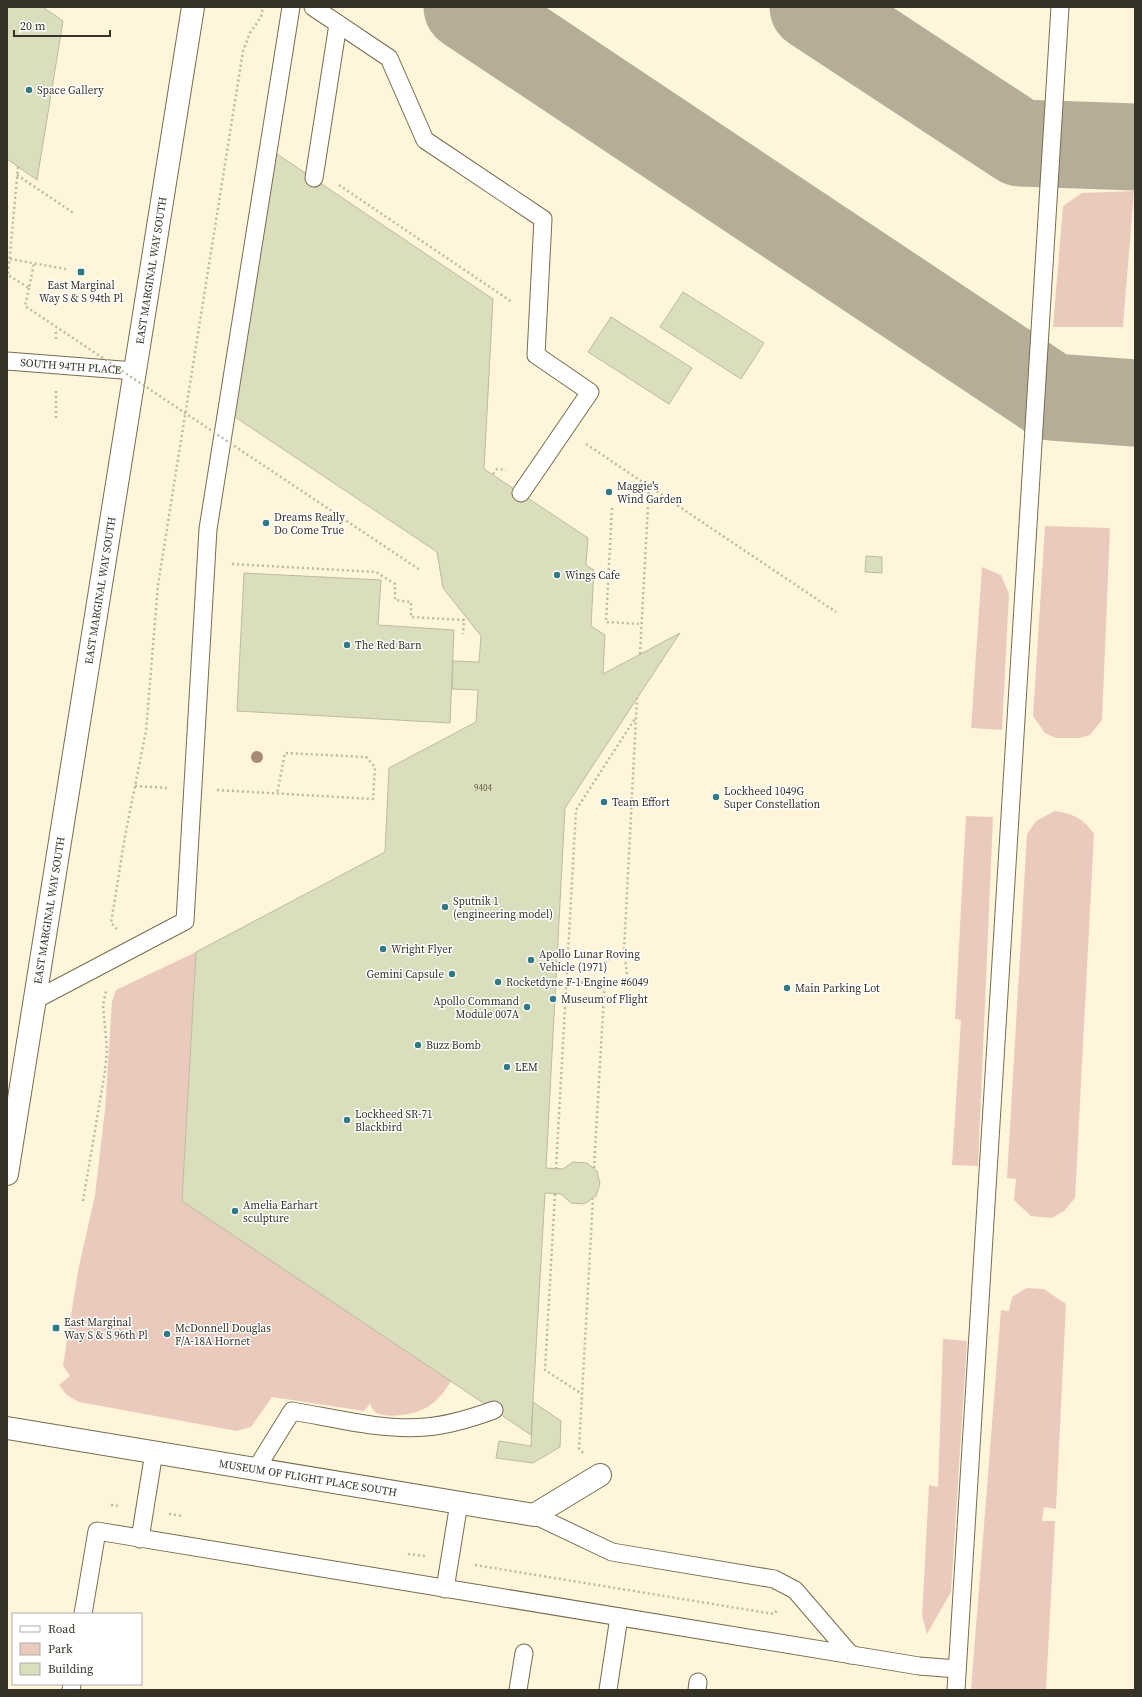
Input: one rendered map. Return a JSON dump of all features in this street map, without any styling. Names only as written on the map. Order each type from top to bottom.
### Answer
[{"type":"main road","name":"EAST MARGINAL WAY SOUTH","points":[[7,1174],[193,7]]},
{"type":"main road","name":"MUSEUM OF FLIGHT PLACE SOUTH","points":[[7,1428],[534,1515]]},
{"type":"main road","points":[[534,1515],[600,1475]]},
{"type":"lane","points":[[35,1000],[185,921],[208,529],[291,7]]},
{"type":"lane","points":[[313,7],[389,58],[425,140],[543,219],[536,355],[590,392],[522,494]]},
{"type":"lane","points":[[956,1690],[1060,7]]},
{"type":"lane","points":[[314,174],[338,24]]},
{"type":"lane","name":"SOUTH 94TH PLACE","points":[[7,361],[135,371]]},
{"type":"lane","points":[[256,1469],[292,1411],[378,1425],[417,1427],[448,1424],[494,1410]]},
{"type":"lane","points":[[140,1539],[154,1452]]},
{"type":"lane","points":[[445,1589],[459,1503]]},
{"type":"lane","points":[[534,1515],[612,1552],[774,1579],[794,1590],[851,1656]]},
{"type":"lane","points":[[84,1613],[97,1532],[851,1656],[919,1666],[957,1669]]},
{"type":"lane","points":[[608,1690],[619,1617]]},
{"type":"lane","points":[[518,1690],[524,1653]]},
{"type":"path","points":[[130,950],[122,933],[111,923],[146,731],[158,586],[242,59],[250,33],[261,17],[263,7]]},
{"type":"path","points":[[18,167],[8,275],[29,288]]},
{"type":"path","points":[[314,174],[538,319]]},
{"type":"path","points":[[17,175],[75,214]]},
{"type":"path","points":[[10,259],[66,270]]},
{"type":"path","points":[[34,263],[26,306],[420,570]]},
{"type":"path","points":[[564,430],[836,612]]},
{"type":"path","points":[[493,474],[497,469],[512,470]]},
{"type":"path","points":[[640,654],[649,487]]},
{"type":"path","points":[[612,508],[606,622],[642,624]]},
{"type":"path","points":[[228,563],[376,572],[395,584],[394,600],[411,602],[411,617],[464,620],[463,634]]},
{"type":"path","points":[[627,974],[624,951],[637,698]]},
{"type":"path","points":[[556,1169],[576,810],[636,717]]},
{"type":"path","points":[[135,786],[277,794],[373,799],[375,767],[366,757],[285,753],[277,794]]},
{"type":"path","points":[[594,1168],[606,961],[624,951]]},
{"type":"path","points":[[566,982],[604,983]]},
{"type":"path","points":[[555,1194],[545,1370],[582,1395]]},
{"type":"path","points":[[593,1199],[579,1448],[600,1475]]},
{"type":"path","points":[[408,1554],[774,1614],[794,1590]]},
{"type":"green space","points":[[1134,191],[1123,327],[1053,327],[1063,206],[1082,193]]},
{"type":"green space","points":[[1045,526],[1110,528],[1102,720],[1090,735],[1079,738],[1056,738],[1045,733],[1033,716]]},
{"type":"green space","points":[[982,567],[1001,575],[1009,594],[1002,730],[971,728]]},
{"type":"green space","points":[[1055,811],[1073,815],[1082,820],[1094,834],[1075,1198],[1064,1211],[1052,1218],[1031,1216],[1014,1200],[1016,1179],[1007,1178],[1027,834],[1036,821]]},
{"type":"green space","points":[[966,816],[993,817],[978,1166],[952,1165],[961,1020],[955,1019]]},
{"type":"green space","points":[[196,952],[182,1201],[451,1381],[444,1392],[432,1404],[424,1409],[410,1414],[387,1416],[375,1412],[370,1404],[364,1411],[272,1397],[251,1427],[237,1431],[79,1402],[67,1395],[59,1385],[70,1376],[63,1366],[78,1271],[95,1195],[105,1110],[112,1001],[116,990]]},
{"type":"green space","points":[[1027,1288],[1044,1289],[1066,1304],[1056,1509],[1044,1507],[1042,1521],[1055,1521],[1046,1690],[971,1690],[1001,1310],[1009,1311],[1012,1297]]},
{"type":"green space","points":[[943,1339],[967,1341],[951,1592],[927,1634],[922,1616],[929,1485],[938,1487]]},
{"type":"building","name":"Space Gallery","points":[[7,7],[43,7],[63,21],[37,180],[7,159]]},
{"type":"building","name":"Museum of Flight","points":[[274,152],[493,299],[484,469],[588,538],[586,565],[594,570],[591,626],[605,635],[603,674],[680,633],[565,808],[546,1168],[563,1169],[573,1162],[587,1163],[597,1171],[600,1184],[596,1196],[584,1204],[571,1203],[561,1194],[545,1193],[531,1435],[182,1201],[196,952],[385,852],[389,768],[476,722],[478,690],[452,689],[453,661],[479,662],[481,636],[443,588],[437,552],[232,415]]},
{"type":"building","points":[[683,292],[764,343],[741,379],[660,327]]},
{"type":"building","points":[[611,317],[692,368],[669,404],[588,352]]},
{"type":"building","points":[[866,556],[882,557],[882,573],[865,572]]},
{"type":"building","name":"The Red Barn","points":[[244,573],[381,580],[378,625],[454,630],[450,723],[237,711]]},
{"type":"building","points":[[533,1402],[561,1421],[560,1447],[533,1463],[496,1458],[499,1441],[531,1446]]},
{"type":"taxiway","points":[[467,7],[1052,397],[1135,403]]},
{"type":"taxiway","points":[[813,7],[1020,143],[1135,147]]},
{"type":"place","name":"Space Gallery","points":[[29,90]]},
{"type":"place","name":"East Marginal Way S & S 94th Pl","points":[[81,272]]},
{"type":"place","name":"Maggie's Wind Garden","points":[[609,492]]},
{"type":"place","name":"Dreams Really Do Come True","points":[[266,523]]},
{"type":"place","name":"Wings Cafe","points":[[557,575]]},
{"type":"place","name":"The Red Barn","points":[[347,645]]},
{"type":"place","name":"Lockheed 1049G Super Constellation","points":[[716,797]]},
{"type":"place","name":"Team Effort","points":[[604,802]]},
{"type":"place","name":"Sputnik 1 (engineering model)","points":[[445,907]]},
{"type":"place","name":"Wright Flyer","points":[[383,949]]},
{"type":"place","name":"Apollo Lunar Roving Vehicle (1971)","points":[[531,960]]},
{"type":"place","name":"Gemini Capsule","points":[[452,974]]},
{"type":"place","name":"Rocketdyne F-1 Engine #6049","points":[[498,982]]},
{"type":"place","name":"Main Parking Lot","points":[[787,988]]},
{"type":"place","name":"Museum of Flight","points":[[553,999]]},
{"type":"place","name":"Apollo Command Module 007A","points":[[527,1007]]},
{"type":"place","name":"Buzz Bomb","points":[[418,1045]]},
{"type":"place","name":"LEM","points":[[507,1067]]},
{"type":"place","name":"Lockheed SR-71 Blackbird","points":[[347,1120]]},
{"type":"place","name":"Amelia Earhart sculpture","points":[[235,1211]]},
{"type":"place","name":"East Marginal Way S & S 96th Pl","points":[[56,1328]]},
{"type":"place","name":"McDonnell Douglas F/A-18A Hornet","points":[[167,1334]]}]
